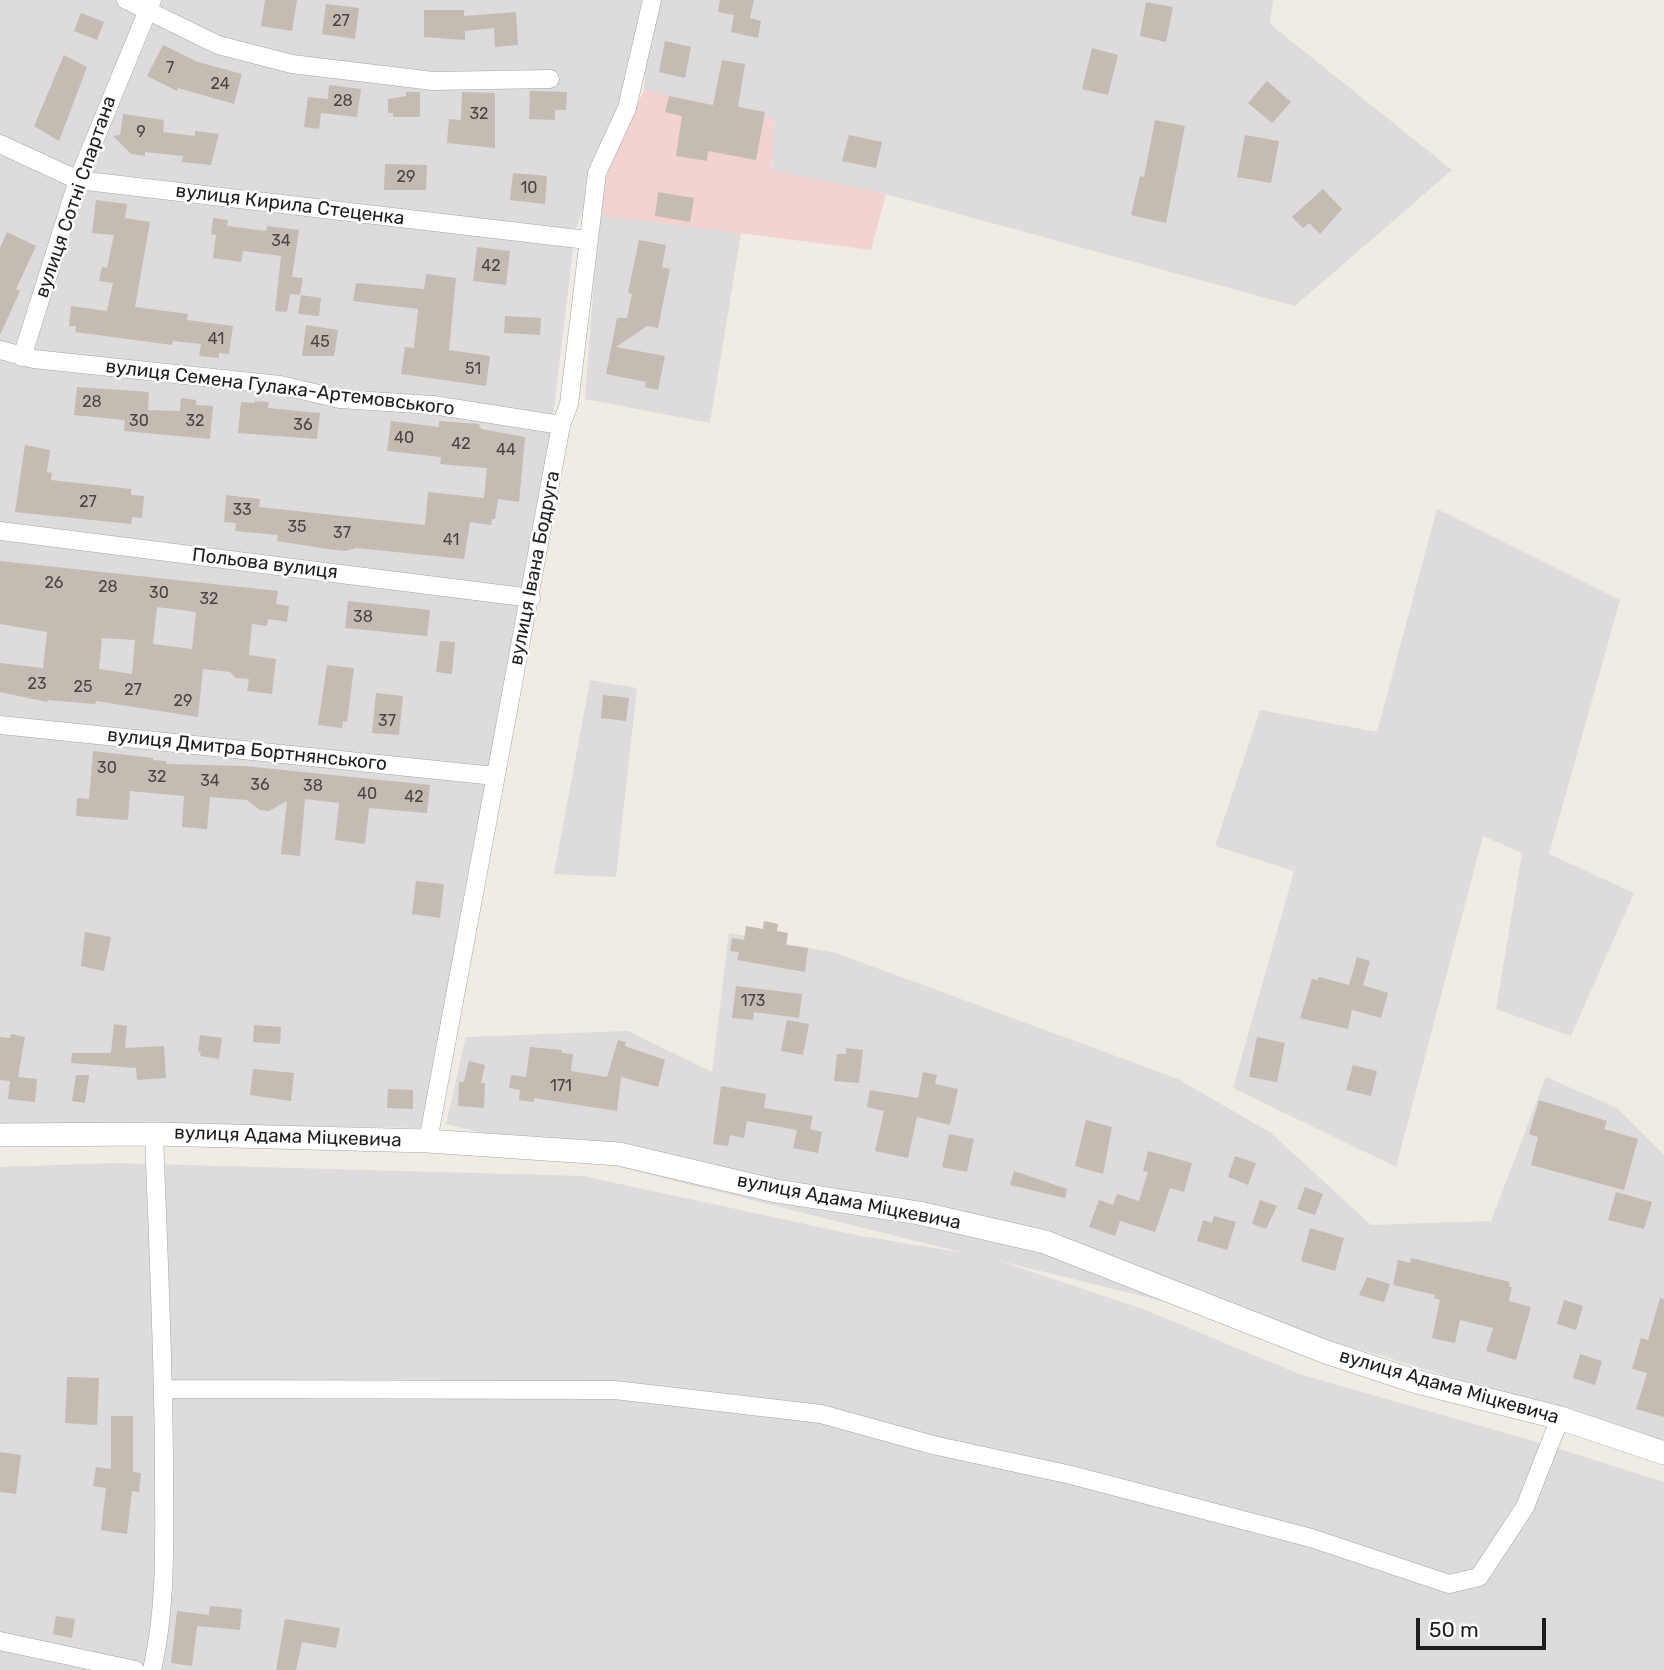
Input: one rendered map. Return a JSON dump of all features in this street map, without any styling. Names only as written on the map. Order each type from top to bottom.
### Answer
[{"type":"street","points":[[126,0],[150,6],[218,45],[292,64],[433,80],[550,79]]},
{"type":"street","name":"вулиця Івана Бодруга","points":[[428,1141],[561,425],[570,396],[597,173],[627,108],[652,0]]},
{"type":"street","name":"вулиця Сотні Спартана","points":[[22,357],[78,180],[150,6]]},
{"type":"street","name":"вулиця Кирила Стеценка","points":[[0,144],[78,180],[587,240]]},
{"type":"street","name":"вулиця Семена Гулака-Артемовського","points":[[0,350],[22,357],[280,385],[340,399],[433,405],[561,425]]},
{"type":"street","name":"Польова вулиця","points":[[0,531],[531,597]]},
{"type":"street","name":"вулиця Дмитра Бортнянського","points":[[0,725],[495,776]]},
{"type":"street","points":[[152,1670],[162,1630],[165,1578],[164,1389],[154,1133]]},
{"type":"street","name":"вулиця Адама Міцкевича","points":[[0,1135],[154,1133],[428,1141],[619,1154],[776,1191],[919,1213],[1045,1242],[1326,1352],[1414,1381],[1560,1418],[1664,1453]]},
{"type":"street","points":[[164,1389],[615,1390],[821,1414],[933,1445],[1071,1475],[1311,1538],[1449,1584],[1479,1577],[1525,1507],[1560,1418]]},
{"type":"street","points":[[0,1641],[135,1670]]},
{"type":"shaded area","points":[[0,0],[642,0],[625,87],[575,232],[544,492],[425,1128],[161,1124],[0,1130]]},
{"type":"shaded area","points":[[651,0],[1273,0],[1270,24],[1452,170],[1295,306],[886,194],[771,170],[775,118],[644,90]]},
{"type":"shaded area","points":[[644,90],[775,118],[771,170],[886,194],[871,250],[599,215],[608,167]]},
{"type":"shaded area","points":[[599,215],[741,233],[710,423],[585,399]]},
{"type":"shaded area","points":[[1437,509],[1620,600],[1549,854],[1634,893],[1571,1036],[1496,1009],[1522,853],[1483,836],[1396,1167],[1233,1088],[1294,871],[1215,846],[1260,710],[1377,732]]},
{"type":"shaded area","points":[[590,680],[637,688],[616,877],[554,874]]},
{"type":"shaded area","points":[[729,933],[836,953],[1178,1079],[1271,1133],[1371,1225],[1491,1221],[1546,1077],[1617,1108],[1664,1155],[1664,1444],[1373,1353],[996,1260],[1143,1309],[1299,1374],[1544,1444],[1664,1482],[1664,1670],[0,1670],[0,1167],[114,1163],[583,1176],[856,1235],[964,1253],[446,1124],[466,1037],[628,1031],[712,1072]]},
{"type":"building","points":[[265,0],[297,0],[292,31],[261,26]]},
{"type":"building","points":[[720,0],[754,0],[750,18],[761,21],[758,38],[731,32],[734,15],[718,12]]},
{"type":"building","points":[[1146,2],[1173,7],[1166,42],[1140,36]]},
{"type":"building","points":[[326,4],[359,8],[355,39],[322,34]]},
{"type":"building","points":[[424,10],[464,10],[464,16],[516,12],[518,45],[495,47],[494,28],[465,31],[465,40],[424,37]]},
{"type":"building","points":[[81,13],[104,22],[97,40],[74,31]]},
{"type":"building","points":[[665,41],[691,47],[685,78],[659,72]]},
{"type":"building","points":[[163,45],[198,62],[242,74],[234,104],[178,88],[177,91],[147,76]]},
{"type":"building","points":[[1092,48],[1118,55],[1108,95],[1082,89]]},
{"type":"building","points":[[64,55],[87,67],[59,141],[34,126]]},
{"type":"building","points":[[722,60],[745,64],[738,107],[765,112],[756,160],[708,151],[707,161],[676,156],[682,116],[665,112],[669,96],[713,105]]},
{"type":"building","points":[[1267,81],[1291,102],[1272,123],[1248,103]]},
{"type":"building","points":[[329,85],[361,89],[357,117],[321,113],[319,129],[304,127],[308,97],[328,99]]},
{"type":"building","points":[[530,91],[567,92],[566,110],[555,110],[555,120],[529,119]]},
{"type":"building","points":[[406,92],[420,92],[420,117],[393,117],[393,113],[388,113],[388,99],[406,96]]},
{"type":"building","points":[[462,92],[495,93],[495,148],[447,143],[449,119],[461,120]]},
{"type":"building","points":[[123,114],[164,120],[163,132],[195,136],[195,131],[219,134],[211,165],[182,162],[183,156],[145,152],[145,156],[131,154],[113,136],[120,135]]},
{"type":"building","points":[[1155,120],[1185,126],[1166,223],[1131,215],[1140,176],[1144,177]]},
{"type":"building","points":[[849,135],[882,142],[876,168],[842,161]]},
{"type":"building","points":[[1245,135],[1279,141],[1271,183],[1237,177]]},
{"type":"building","points":[[385,164],[427,165],[426,190],[384,190]]},
{"type":"building","points":[[513,173],[547,176],[545,204],[510,200]]},
{"type":"building","points":[[1323,189],[1342,209],[1320,234],[1309,223],[1303,228],[1292,217]]},
{"type":"building","points":[[658,192],[694,198],[690,222],[655,216]]},
{"type":"building","points":[[96,200],[127,204],[125,218],[150,222],[135,307],[188,314],[187,320],[233,326],[229,354],[219,353],[219,358],[199,356],[201,344],[173,341],[172,345],[75,332],[76,326],[69,326],[71,306],[107,311],[113,283],[99,281],[102,267],[107,268],[114,235],[92,233]]},
{"type":"building","points":[[213,218],[228,220],[227,226],[266,231],[267,226],[299,230],[292,277],[303,278],[300,295],[290,294],[287,312],[275,311],[281,256],[243,251],[241,262],[213,258],[216,235],[211,234]]},
{"type":"building","points":[[7,232],[36,246],[16,289],[20,291],[0,335],[0,248]]},
{"type":"building","points":[[639,240],[666,245],[662,267],[670,269],[658,328],[647,326],[616,347],[665,356],[658,390],[645,387],[646,382],[606,374],[617,318],[627,318],[632,294],[628,293]]},
{"type":"building","points":[[477,247],[510,251],[506,285],[473,281]]},
{"type":"building","points":[[426,274],[456,278],[449,350],[490,356],[486,386],[401,374],[405,347],[414,348],[418,309],[353,301],[356,283],[424,289]]},
{"type":"building","points":[[301,295],[321,298],[319,316],[298,314]]},
{"type":"building","points":[[505,316],[541,318],[540,335],[504,333]]},
{"type":"building","points":[[306,325],[338,330],[334,356],[302,356]]},
{"type":"building","points":[[77,387],[149,392],[148,410],[180,411],[181,398],[196,400],[196,405],[213,406],[210,439],[124,431],[125,420],[74,415]]},
{"type":"building","points":[[241,402],[269,402],[268,408],[320,413],[317,439],[238,433]]},
{"type":"building","points":[[391,421],[439,427],[439,421],[479,424],[481,429],[525,437],[519,502],[498,499],[495,519],[492,519],[491,525],[470,522],[464,559],[356,548],[346,551],[327,549],[277,541],[278,535],[235,531],[236,523],[224,522],[226,495],[260,499],[259,507],[425,525],[428,492],[484,498],[487,468],[440,464],[441,457],[387,451]]},
{"type":"building","points":[[25,445],[50,450],[47,472],[52,473],[51,480],[131,489],[131,495],[144,496],[142,518],[132,517],[131,524],[15,512]]},
{"type":"building","points":[[0,561],[278,591],[276,604],[289,606],[287,622],[268,619],[267,626],[252,624],[249,655],[276,659],[272,694],[247,691],[249,679],[236,678],[230,672],[203,669],[198,717],[96,701],[95,704],[47,702],[0,692],[0,663],[43,668],[47,632],[0,624]],"holes":[[[157,607],[196,612],[192,649],[153,644]],[[102,638],[135,640],[132,674],[99,669]]]},
{"type":"building","points":[[348,601],[430,610],[427,636],[345,628]]},
{"type":"building","points":[[440,641],[455,642],[452,674],[436,672]]},
{"type":"building","points":[[327,665],[354,668],[347,722],[343,721],[342,728],[318,725]]},
{"type":"building","points":[[376,693],[403,696],[399,735],[372,733]]},
{"type":"building","points":[[603,695],[629,698],[626,721],[601,718]]},
{"type":"building","points":[[93,751],[153,758],[166,761],[166,764],[244,766],[430,785],[427,813],[369,808],[365,844],[335,840],[339,803],[305,799],[300,856],[281,854],[287,801],[269,811],[260,810],[247,800],[210,797],[207,829],[182,827],[184,796],[130,791],[128,820],[76,816],[77,798],[89,799]]},
{"type":"building","points":[[416,881],[444,884],[440,918],[412,914]]},
{"type":"building","points":[[764,921],[778,924],[777,931],[788,933],[786,945],[808,948],[805,972],[737,960],[739,952],[730,951],[732,938],[744,940],[746,926],[763,929]]},
{"type":"building","points":[[85,932],[111,937],[104,971],[81,966]]},
{"type":"building","points":[[1357,957],[1370,961],[1363,985],[1388,993],[1381,1018],[1352,1010],[1348,1029],[1300,1018],[1312,979],[1318,980],[1319,977],[1349,985]]},
{"type":"building","points":[[736,986],[802,994],[799,1018],[754,1012],[753,1020],[732,1018]]},
{"type":"building","points":[[787,1020],[809,1024],[803,1055],[781,1051]]},
{"type":"building","points":[[114,1024],[127,1026],[125,1048],[164,1046],[166,1078],[137,1080],[136,1068],[71,1063],[72,1053],[111,1053]]},
{"type":"building","points":[[254,1025],[281,1027],[280,1044],[253,1042]]},
{"type":"building","points":[[11,1034],[25,1037],[18,1077],[37,1079],[35,1102],[8,1099],[10,1081],[0,1080],[0,1037],[10,1038]]},
{"type":"building","points":[[200,1035],[222,1038],[219,1059],[200,1056]]},
{"type":"building","points":[[1257,1037],[1285,1043],[1277,1082],[1249,1077]]},
{"type":"building","points":[[618,1040],[626,1042],[625,1046],[665,1060],[658,1087],[621,1077],[617,1111],[534,1098],[534,1102],[519,1100],[520,1090],[509,1088],[511,1075],[526,1077],[530,1047],[562,1050],[562,1053],[573,1054],[571,1071],[607,1077]]},
{"type":"building","points":[[846,1048],[863,1050],[859,1083],[834,1081],[837,1054],[846,1054]]},
{"type":"building","points":[[469,1061],[485,1065],[481,1083],[485,1083],[484,1108],[458,1106],[459,1082],[464,1082]]},
{"type":"building","points":[[1353,1065],[1377,1071],[1371,1096],[1346,1090]]},
{"type":"building","points":[[253,1069],[294,1073],[291,1101],[250,1095]]},
{"type":"building","points":[[923,1072],[937,1075],[935,1084],[958,1089],[950,1125],[917,1117],[908,1158],[875,1151],[884,1111],[867,1107],[870,1090],[918,1098]]},
{"type":"building","points":[[76,1075],[89,1075],[85,1103],[72,1101]]},
{"type":"building","points":[[721,1086],[766,1094],[764,1108],[813,1116],[810,1129],[822,1132],[818,1153],[793,1148],[797,1130],[747,1121],[744,1138],[730,1135],[728,1146],[713,1144]]},
{"type":"building","points":[[388,1089],[413,1090],[413,1109],[387,1108]]},
{"type":"building","points":[[1539,1100],[1607,1121],[1604,1129],[1638,1139],[1624,1190],[1531,1165],[1538,1137],[1529,1134]]},
{"type":"building","points":[[1086,1120],[1112,1127],[1103,1174],[1075,1166]]},
{"type":"building","points":[[949,1134],[974,1139],[967,1172],[942,1167]]},
{"type":"building","points":[[1148,1151],[1192,1163],[1184,1192],[1170,1188],[1155,1232],[1120,1221],[1115,1236],[1089,1227],[1099,1200],[1113,1205],[1117,1194],[1139,1201],[1148,1172],[1143,1171]]},
{"type":"building","points":[[1235,1156],[1256,1163],[1248,1185],[1228,1177]]},
{"type":"building","points":[[1014,1171],[1067,1189],[1065,1198],[1010,1185]]},
{"type":"building","points":[[1305,1187],[1323,1194],[1315,1215],[1297,1209]]},
{"type":"building","points":[[1616,1192],[1652,1202],[1644,1229],[1608,1220]]},
{"type":"building","points":[[1260,1200],[1277,1206],[1266,1229],[1252,1224]]},
{"type":"building","points":[[1214,1216],[1236,1222],[1227,1250],[1197,1241],[1203,1220],[1212,1223]]},
{"type":"building","points":[[1310,1228],[1344,1238],[1335,1271],[1301,1261]]},
{"type":"building","points":[[1411,1258],[1510,1282],[1509,1287],[1512,1287],[1509,1301],[1531,1307],[1516,1360],[1486,1351],[1493,1328],[1460,1320],[1455,1343],[1432,1338],[1440,1300],[1434,1298],[1435,1295],[1393,1285],[1398,1260],[1410,1263]]},
{"type":"building","points":[[1367,1277],[1390,1284],[1384,1302],[1359,1295]]},
{"type":"building","points":[[1660,1298],[1664,1299],[1664,1417],[1636,1409],[1647,1373],[1632,1369],[1641,1338],[1648,1340]]},
{"type":"building","points":[[1564,1300],[1583,1306],[1576,1330],[1557,1324]]},
{"type":"building","points":[[1580,1354],[1602,1361],[1595,1385],[1573,1378]]},
{"type":"building","points":[[67,1377],[99,1378],[97,1425],[65,1423]]},
{"type":"building","points":[[111,1416],[133,1416],[133,1472],[141,1473],[139,1492],[132,1491],[127,1534],[101,1530],[106,1488],[93,1486],[96,1467],[111,1469]]},
{"type":"building","points":[[0,1452],[21,1455],[16,1494],[0,1492]]},
{"type":"building","points":[[210,1606],[242,1609],[240,1630],[197,1626],[192,1666],[171,1663],[177,1611],[209,1615]]},
{"type":"building","points":[[56,1616],[75,1619],[72,1638],[53,1634]]},
{"type":"building","points":[[285,1619],[340,1628],[336,1648],[302,1642],[296,1670],[276,1670]]}]
